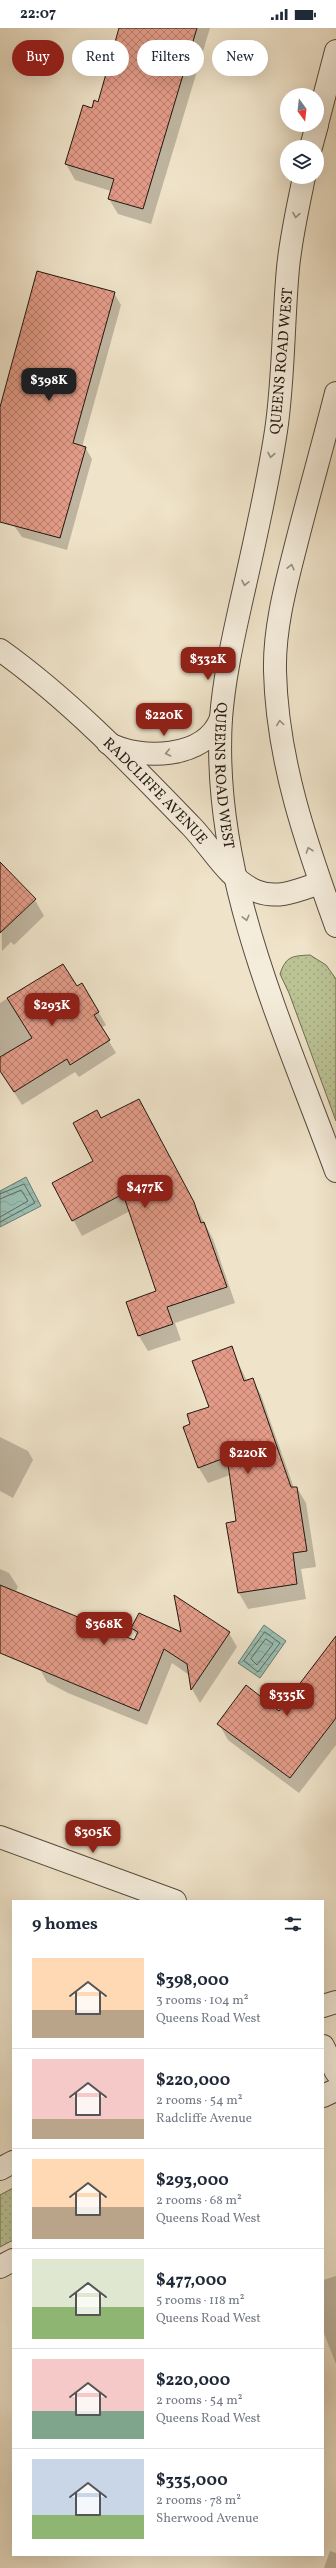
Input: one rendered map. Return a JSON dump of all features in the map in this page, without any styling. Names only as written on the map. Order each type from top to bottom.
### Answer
[{"type":"street","points":[[324,97],[336,51]]},
{"type":"street","name":"QUEENS ROAD WEST","points":[[303,184],[288,266],[281,392],[276,434],[227,667],[221,718],[223,795],[236,878],[248,926],[272,998],[336,1171]]},
{"type":"street","points":[[336,393],[288,577],[276,648],[275,671],[278,709],[290,787],[320,883],[336,926]]},
{"type":"street","name":"RADCLIFFE AVENUE","points":[[0,650],[41,682],[108,743],[193,828],[236,878],[256,891],[271,895],[287,894],[320,883]]},
{"type":"street","points":[[108,743],[122,751],[133,753],[165,754],[200,742],[218,727],[221,718]]},
{"type":"street","points":[[0,1837],[172,1900]]},
{"type":"street","points":[[324,2006],[336,2002]]},
{"type":"street","points":[[324,2048],[336,2072]]},
{"type":"street","points":[[324,2096],[336,2090]]},
{"type":"street","points":[[0,2169],[12,2163]]},
{"type":"street","points":[[0,2267],[12,2261]]},
{"type":"green space","points":[[310,955],[326,965],[336,979],[336,1121],[289,993],[280,974],[287,960],[290,958]]},
{"type":"green space","points":[[12,2189],[12,2241],[0,2247],[0,2195]]},
{"type":"water","points":[[26,1177],[41,1206],[0,1227],[0,1191]]},
{"type":"water","points":[[264,1625],[286,1641],[260,1678],[238,1663]]},
{"type":"building","points":[[119,28],[197,28],[193,40],[137,40],[137,76],[183,76],[143,209],[108,199],[114,179],[65,164],[83,105],[92,108],[94,100],[98,102],[105,76],[129,76],[129,40],[116,40]]},
{"type":"building","points":[[37,271],[115,292],[73,443],[86,447],[60,538],[0,522],[0,407]]},
{"type":"building","points":[[0,862],[36,899],[0,933]]},
{"type":"building","points":[[63,964],[77,986],[82,983],[99,1012],[94,1015],[110,1040],[70,1065],[67,1059],[14,1092],[0,1071],[0,1057],[32,1038],[7,998]]},
{"type":"building","points":[[139,1099],[194,1202],[201,1223],[204,1222],[227,1287],[167,1307],[173,1324],[138,1336],[126,1302],[156,1291],[123,1194],[72,1221],[52,1183],[93,1161],[73,1123],[97,1110],[101,1118]]},
{"type":"building","points":[[232,1346],[244,1381],[253,1378],[291,1487],[297,1487],[307,1551],[293,1553],[297,1584],[238,1593],[226,1523],[236,1521],[227,1457],[198,1468],[183,1427],[190,1424],[187,1414],[209,1407],[192,1361]]},
{"type":"building","points":[[0,1585],[134,1640],[138,1632],[131,1628],[139,1613],[181,1632],[174,1595],[230,1632],[191,1690],[187,1664],[164,1649],[139,1711],[0,1653]]},
{"type":"building","points":[[336,1636],[336,1718],[290,1778],[217,1724],[246,1685],[279,1711]]}]
